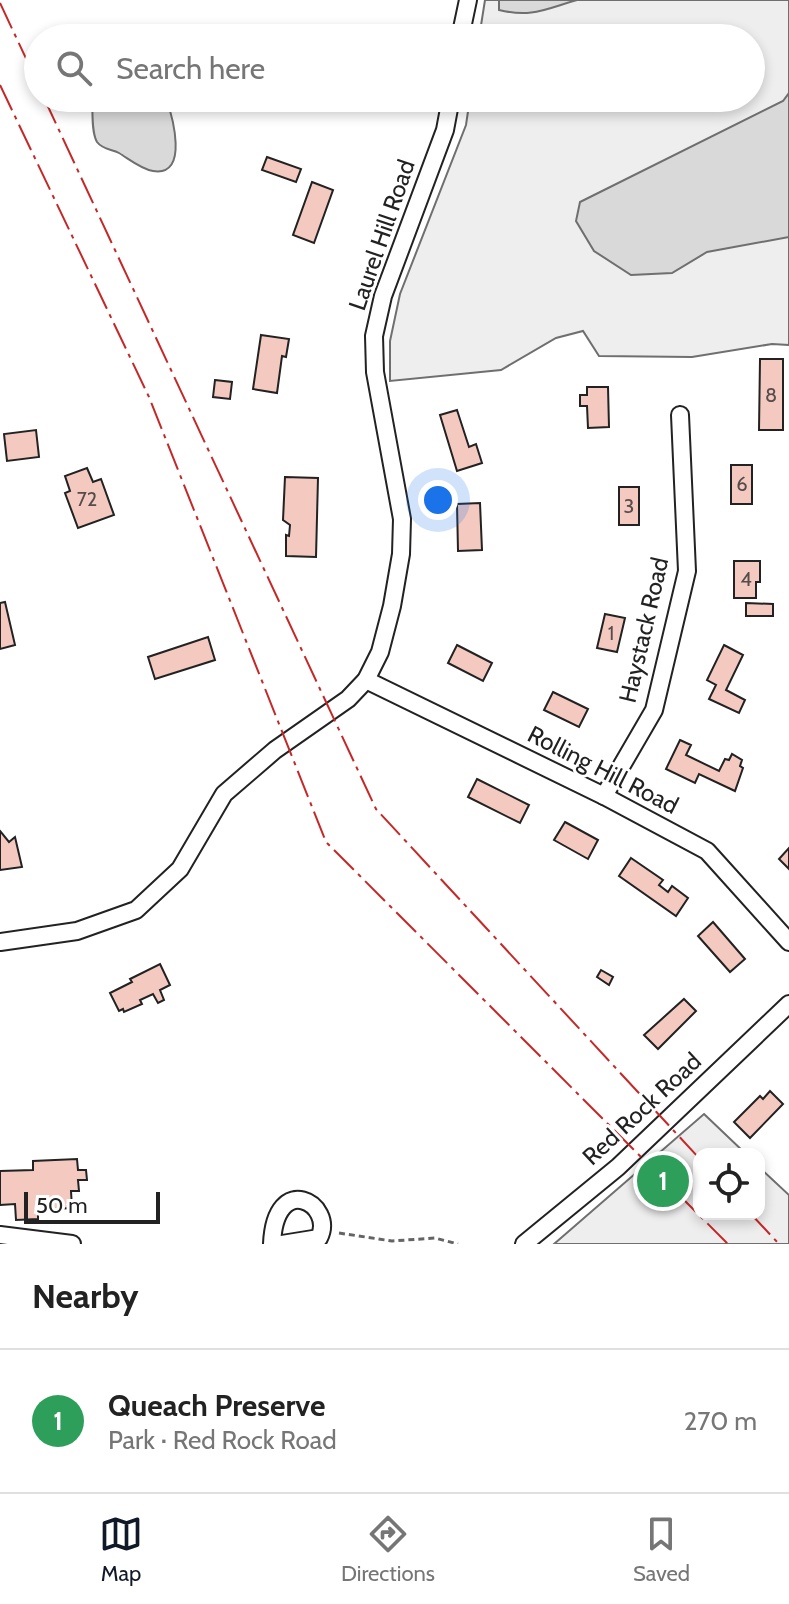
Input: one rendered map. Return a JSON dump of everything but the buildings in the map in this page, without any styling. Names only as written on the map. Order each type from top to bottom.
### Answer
[{"type":"street","points":[[463,24],[468,0]]},
{"type":"street","name":"Laurel Hill Road","points":[[0,942],[77,931],[136,910],[180,869],[224,794],[275,750],[348,699],[366,680],[380,652],[392,606],[401,554],[402,519],[375,372],[374,336],[383,296],[445,130],[448,112]]},
{"type":"street","name":"Haystack Road","points":[[604,796],[654,710],[687,571],[680,415]]},
{"type":"street","name":"Rolling Hill Road","points":[[366,680],[604,796],[707,851],[789,942]]},
{"type":"street","name":"Red Rock Road","points":[[524,1244],[618,1167],[789,1004]]},
{"type":"street","points":[[272,1244],[276,1216],[283,1205],[293,1200],[307,1202],[317,1209],[323,1229],[319,1238],[282,1244]]},
{"type":"street","points":[[0,1235],[72,1244]]},
{"type":"path","points":[[323,1229],[381,1240],[435,1238],[458,1244]]},
{"type":"shaded area","points":[[485,0],[789,0],[789,345],[772,344],[692,357],[599,356],[583,331],[556,338],[501,370],[390,381],[390,341],[400,294],[466,125],[468,112],[765,112],[765,24],[481,24]]},
{"type":"shaded area","points":[[499,0],[577,0],[521,13],[499,10]]},
{"type":"shaded area","points":[[789,93],[789,237],[707,252],[672,273],[631,275],[594,251],[576,221],[580,202],[783,101]]},
{"type":"shaded area","points":[[93,112],[170,112],[175,155],[171,165],[164,170],[149,170],[99,145],[94,133]]},
{"type":"shaded area","points":[[704,1114],[740,1148],[693,1148],[693,1220],[765,1220],[765,1173],[789,1195],[789,1244],[554,1244]]},
{"type":"power","points":[[0,3],[24,54]]},
{"type":"power","points":[[0,85],[149,397],[326,842],[728,1244]]},
{"type":"power","points":[[51,112],[376,809],[693,1152]]},
{"type":"power","points":[[757,1220],[779,1244]]},
{"type":"place","name":"Queach Preserve","points":[[663,1181]]}]
